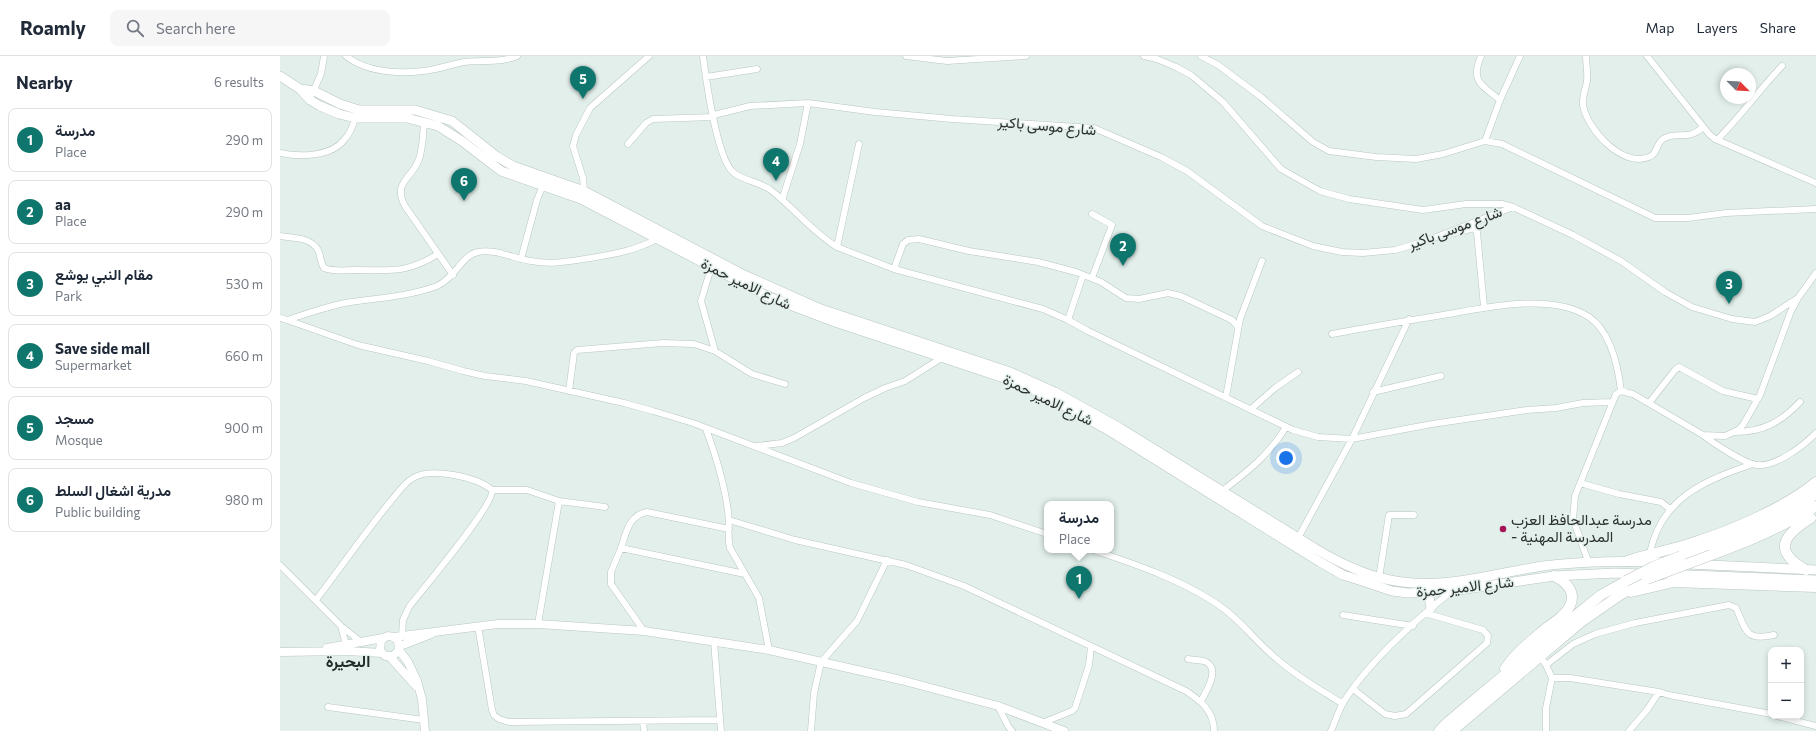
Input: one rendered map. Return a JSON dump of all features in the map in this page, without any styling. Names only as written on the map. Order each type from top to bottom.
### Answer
[{"type":"main road","name":"شارع الامير حمزة","points":[[280,76],[300,88],[314,91],[340,104],[359,110],[415,110],[441,117],[461,127],[506,163],[584,191],[657,239],[769,297],[835,322],[889,335],[1010,372],[1055,392],[1120,428],[1341,564],[1379,578],[1413,584],[1437,584],[1465,581],[1542,566],[1588,561],[1627,561],[1811,570]]},
{"type":"main road","name":"شارع الامير حمزة","points":[[300,88],[310,100],[330,111],[355,118],[407,118],[447,130],[501,171],[611,209],[713,260],[821,309],[943,357],[1016,382],[1072,410],[1332,569],[1364,582],[1392,591],[1408,594],[1452,591],[1554,576],[1615,573],[1816,580]]},
{"type":"main road","points":[[1627,561],[1650,553],[1695,542],[1743,524],[1770,510],[1816,482]]},
{"type":"main road","points":[[1439,731],[1500,678],[1601,596],[1653,567],[1753,529],[1797,506],[1816,494]]},
{"type":"main road","points":[[1452,731],[1581,622],[1620,595],[1647,579],[1769,533],[1816,506]]},
{"type":"main road","points":[[1811,570],[1792,562],[1788,558],[1786,544],[1791,532],[1816,514]]},
{"type":"main road","points":[[1493,575],[1494,585]]},
{"type":"main road","points":[[1500,678],[1514,658],[1546,628],[1562,616],[1568,608],[1572,598],[1570,588],[1566,582],[1554,576]]},
{"type":"main road","points":[[1620,595],[1674,582],[1816,587]]},
{"type":"main road","points":[[1422,593],[1429,597],[1428,610]]},
{"type":"street","points":[[310,100],[321,74],[324,56]]},
{"type":"street","points":[[346,56],[373,69],[409,72],[423,71],[464,62],[501,60],[517,56]]},
{"type":"street","points":[[584,191],[583,178],[573,146],[576,135],[590,108],[649,56]]},
{"type":"street","points":[[703,56],[714,117],[722,150],[730,170],[735,174],[754,181],[771,190],[818,235],[837,247],[894,269],[1043,309],[1286,427],[1318,437],[1352,440],[1432,424],[1526,410],[1556,408],[1583,403],[1611,402]]},
{"type":"street","points":[[906,56],[947,61],[1026,56]]},
{"type":"street","points":[[1144,56],[1157,59],[1191,75],[1223,102],[1281,169],[1320,191],[1349,199],[1423,210],[1466,204],[1502,204],[1513,207],[1573,235],[1621,261],[1665,292],[1692,307],[1744,322],[1755,322],[1770,316],[1798,298]]},
{"type":"street","points":[[1201,56],[1218,65],[1261,97],[1313,142],[1329,151],[1376,157],[1416,159],[1443,154],[1485,141],[1502,144],[1655,218],[1688,218],[1726,213],[1816,209]]},
{"type":"street","points":[[1481,56],[1476,78],[1500,100]]},
{"type":"street","points":[[1485,141],[1500,100],[1520,56]]},
{"type":"street","points":[[1586,56],[1587,79],[1583,103],[1585,113],[1588,121],[1601,139],[1619,153],[1632,158],[1642,159],[1650,157],[1656,152],[1661,140],[1666,137],[1694,134],[1703,127]]},
{"type":"street","points":[[1647,56],[1703,127],[1717,140],[1816,183]]},
{"type":"street","points":[[1717,140],[1730,127],[1764,84],[1782,66]]},
{"type":"street","points":[[706,77],[757,69]]},
{"type":"street","points":[[782,200],[800,144],[808,103]]},
{"type":"street","name":"شارع موسى باكير","points":[[628,144],[646,123],[653,120],[714,117],[714,115],[750,106],[808,103],[894,114],[1094,128],[1161,157],[1187,171],[1262,226],[1313,246],[1329,250],[1363,253],[1395,250],[1426,241],[1513,207]]},
{"type":"street","points":[[280,153],[298,156],[330,150],[344,141],[352,128],[355,118]]},
{"type":"street","points":[[424,122],[419,161],[402,185],[401,196],[405,206],[453,276]]},
{"type":"street","points":[[837,247],[859,144]]},
{"type":"street","points":[[521,259],[536,200],[543,185]]},
{"type":"street","points":[[1092,214],[1112,224],[1092,278]]},
{"type":"street","points":[[1445,233],[1454,233],[1474,228],[1477,232],[1484,307]]},
{"type":"street","points":[[280,236],[310,242],[319,251],[320,260],[324,268],[335,270],[396,271],[412,268],[438,254]]},
{"type":"street","points":[[894,269],[903,244],[908,240],[916,238],[969,251],[1038,262],[1083,274],[1126,298],[1139,299],[1168,293],[1181,296],[1232,320],[1238,327]]},
{"type":"street","points":[[287,320],[335,305],[391,298],[436,286],[453,276],[466,260],[477,252],[484,251],[549,264],[615,254],[642,247],[657,239]]},
{"type":"street","points":[[1226,397],[1238,327],[1262,261]]},
{"type":"street","points":[[711,268],[701,301],[715,351]]},
{"type":"street","points":[[1068,320],[1083,274]]},
{"type":"street","points":[[1703,435],[1725,436],[1734,432],[1743,425],[1758,399],[1771,369],[1788,318],[1798,298],[1816,274]]},
{"type":"street","points":[[1332,334],[1409,319],[1484,307],[1519,304],[1569,308],[1589,318],[1603,333],[1619,377],[1620,391]]},
{"type":"street","points":[[280,318],[382,351],[428,361],[476,374],[526,381],[638,406],[693,423],[756,446],[829,476],[864,487],[918,502],[990,515],[1044,533]]},
{"type":"street","points":[[1298,538],[1352,440],[1373,392],[1409,319]]},
{"type":"street","points":[[569,391],[574,353],[577,350],[683,343],[694,344],[715,351],[752,374],[785,384]]},
{"type":"street","points":[[756,446],[782,443],[794,438],[864,398],[905,381],[943,357]]},
{"type":"street","points":[[1649,403],[1674,370],[1679,368],[1723,391],[1758,399]]},
{"type":"street","points":[[1251,409],[1298,372]]},
{"type":"street","points":[[1373,392],[1441,376]]},
{"type":"street","points":[[1588,561],[1574,519],[1575,496],[1611,402],[1620,391]]},
{"type":"street","points":[[1620,391],[1633,394],[1703,435],[1712,442],[1753,464],[1764,465],[1782,458],[1807,442],[1816,433]]},
{"type":"street","points":[[1734,432],[1745,432],[1774,424],[1786,416],[1800,402]]},
{"type":"street","points":[[1222,491],[1258,462],[1275,445],[1286,427]]},
{"type":"street","points":[[706,429],[720,470],[729,520],[728,539],[730,548],[759,598],[769,650]]},
{"type":"street","points":[[1650,553],[1654,536],[1670,509],[1708,481],[1753,464]]},
{"type":"street","points":[[316,600],[373,524],[412,478],[424,474],[438,473],[474,480],[492,490],[527,490],[560,501],[605,507]]},
{"type":"street","points":[[1580,483],[1620,494],[1661,502],[1670,509]]},
{"type":"street","points":[[425,731],[422,699],[415,676],[399,648],[398,637],[409,607],[479,517],[492,497],[492,490]]},
{"type":"street","points":[[538,624],[560,501]]},
{"type":"street","points":[[644,631],[611,584],[611,572],[628,528],[636,515],[647,512],[729,529]]},
{"type":"street","points":[[1379,578],[1389,515],[1414,515]]},
{"type":"street","points":[[729,520],[795,540],[906,565],[964,586],[1186,691],[1207,707],[1212,718],[1214,731]]},
{"type":"street","points":[[621,548],[746,574]]},
{"type":"street","points":[[1102,553],[1126,561],[1190,589],[1223,608],[1276,659],[1342,704]]},
{"type":"street","points":[[811,731],[814,693],[821,662],[857,621],[888,560]]},
{"type":"street","points":[[280,565],[340,626],[361,642]]},
{"type":"street","points":[[1331,731],[1342,704],[1386,651],[1428,610],[1465,581]]},
{"type":"street","points":[[1546,665],[1573,644],[1595,634],[1635,623],[1729,605],[1736,608],[1748,633],[1752,637],[1758,638],[1774,635]]},
{"type":"street","points":[[1353,689],[1385,714],[1390,716],[1401,716],[1414,708],[1487,643],[1488,636],[1483,630],[1428,610]]},
{"type":"street","points":[[1343,615],[1413,626]]},
{"type":"street","points":[[347,648],[361,642],[390,636],[398,637],[478,626],[538,624],[644,631],[769,650],[821,662],[998,706],[1064,731]]},
{"type":"street","points":[[340,626],[347,648]]},
{"type":"street","points":[[478,626],[492,710],[494,715],[499,719],[509,722],[583,720],[720,720]]},
{"type":"street","points":[[390,657],[395,655],[399,648],[436,632]]},
{"type":"street","points":[[382,653],[379,644],[383,638]]},
{"type":"street","points":[[714,641],[721,731]]},
{"type":"street","points":[[1042,723],[1072,711],[1075,708],[1089,665],[1091,647]]},
{"type":"street","points":[[280,652],[305,652],[347,648],[382,653],[390,657],[418,688]]},
{"type":"street","points":[[1540,656],[1552,678],[1546,708],[1546,731]]},
{"type":"street","points":[[1188,660],[1204,662],[1210,666],[1212,679],[1201,701]]},
{"type":"street","points":[[1552,678],[1570,678],[1659,692],[1768,713]]},
{"type":"street","points":[[1629,731],[1652,704],[1659,692]]},
{"type":"street","points":[[998,706],[1012,731]]},
{"type":"street","points":[[328,707],[424,720]]},
{"type":"street","points":[[1789,719],[1816,726]]},
{"type":"street","points":[[643,721],[644,731]]},
{"type":"place","name":"مسجد","points":[[583,99]]},
{"type":"place","name":"Save side mall","points":[[776,181]]},
{"type":"place","name":"مدرية اشغال السلط","points":[[464,201]]},
{"type":"place","name":"aa","points":[[1123,266]]},
{"type":"place","name":"مقام النبي يوشع","points":[[1729,304]]},
{"type":"place","name":"مدرسة عبدالحافظ العزب - المدرسة المهنية","points":[[1503,529]]},
{"type":"place","name":"مدرسة","points":[[1079,599]]},
{"type":"district","name":"البحيرة","points":[[348,661]]}]
